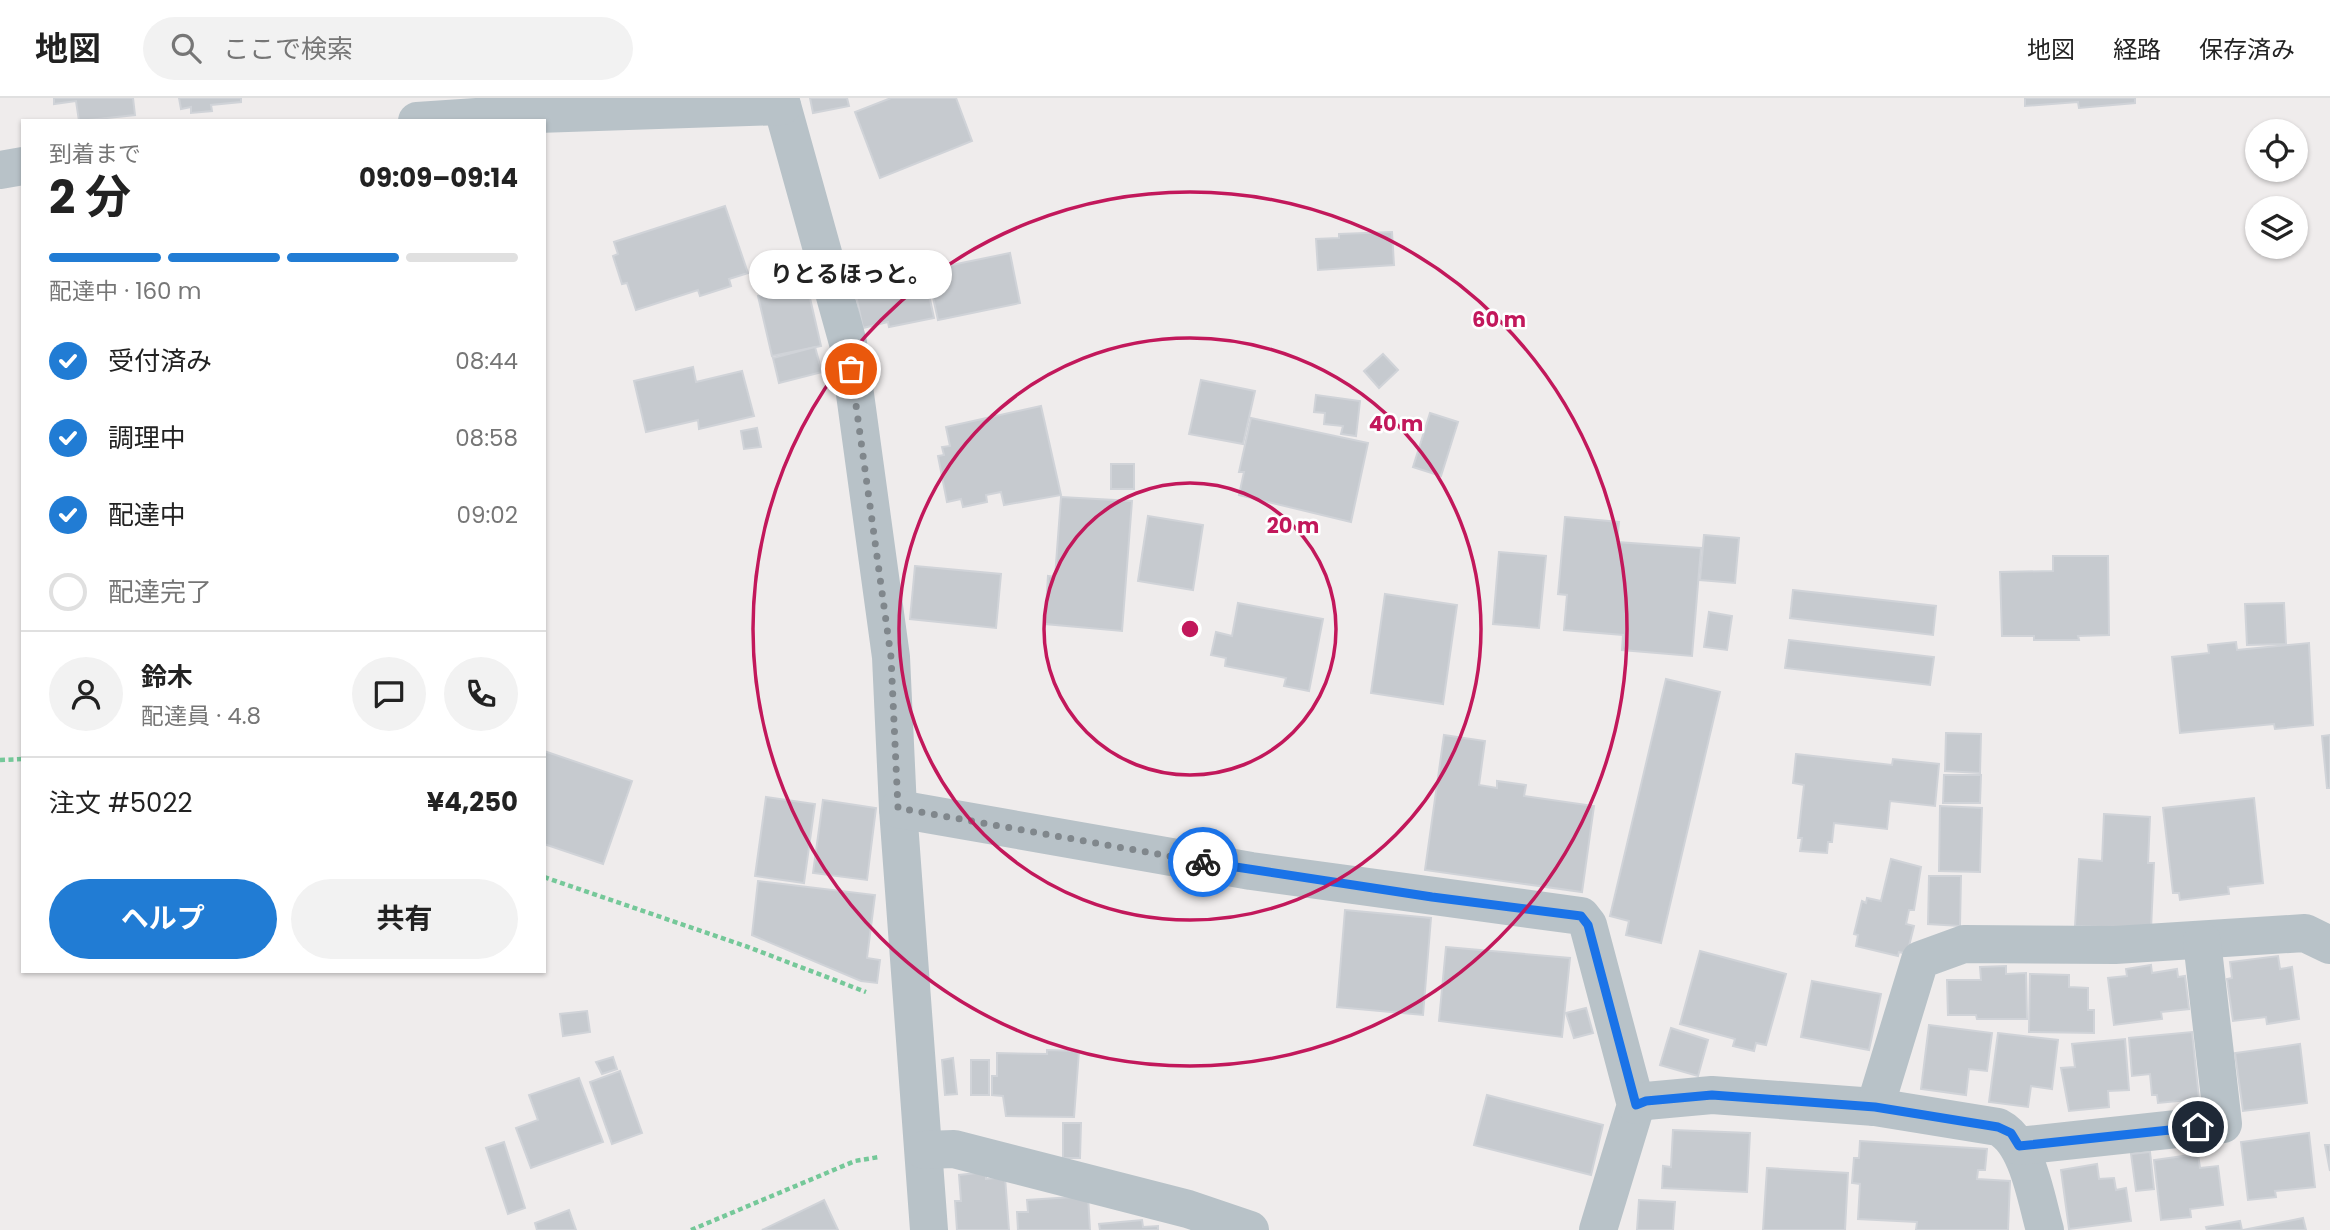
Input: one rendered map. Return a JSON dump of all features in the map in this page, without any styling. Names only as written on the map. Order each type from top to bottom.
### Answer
[{"type":"street","points":[[447,119],[781,102],[848,343],[891,657],[898,808],[929,1230]]},
{"type":"street","points":[[0,170],[21,166]]},
{"type":"street","points":[[898,808],[1251,871],[1581,916],[1588,925],[1636,1105],[1598,1230]]},
{"type":"street","points":[[1875,1107],[1920,960],[1964,944],[2115,945],[2305,933],[2330,945]]},
{"type":"street","points":[[2019,1146],[2223,1124],[2202,941]]},
{"type":"street","points":[[1636,1105],[1646,1101],[1712,1095],[1875,1107],[1998,1127],[2011,1133],[2019,1146],[2045,1230]]},
{"type":"street","points":[[925,1150],[954,1149],[1188,1209],[1250,1230]]},
{"type":"path","points":[[0,760],[21,759]]},
{"type":"path","points":[[546,878],[748,947],[913,1010]]},
{"type":"path","points":[[691,1230],[855,1161],[925,1150]]},
{"type":"building","points":[[54,98],[133,98],[135,115],[79,119],[76,101],[54,104]]},
{"type":"building","points":[[179,98],[241,98],[241,102],[211,105],[212,111],[191,113],[191,107],[181,109]]},
{"type":"building","points":[[810,98],[847,98],[849,106],[813,113]]},
{"type":"building","points":[[891,98],[956,98],[972,141],[880,178],[855,112]]},
{"type":"building","points":[[2025,98],[2135,98],[2135,103],[2079,108],[2078,102],[2025,106]]},
{"type":"building","points":[[725,206],[748,273],[729,279],[731,286],[700,296],[698,290],[636,310],[627,283],[622,284],[613,256],[618,254],[614,242]]},
{"type":"building","points":[[1392,232],[1394,265],[1318,270],[1316,239],[1339,238],[1339,234]]},
{"type":"building","points":[[1010,253],[1020,303],[938,320],[927,270]]},
{"type":"building","points":[[924,271],[934,318],[889,327],[888,322],[863,328],[854,286]]},
{"type":"building","points":[[807,285],[821,346],[772,356],[758,296]]},
{"type":"building","points":[[815,347],[822,372],[779,383],[773,358]]},
{"type":"building","points":[[1383,354],[1398,370],[1379,388],[1364,371]]},
{"type":"building","points":[[693,367],[696,382],[742,371],[754,416],[699,429],[698,420],[646,432],[634,381]]},
{"type":"building","points":[[1201,380],[1255,391],[1243,444],[1189,434]]},
{"type":"building","points":[[1316,395],[1360,401],[1356,436],[1341,434],[1343,426],[1324,424],[1325,413],[1314,412]]},
{"type":"building","points":[[1041,406],[1061,495],[1004,505],[1001,492],[986,495],[987,502],[963,507],[961,499],[947,502],[938,456],[944,455],[942,447],[950,446],[946,427]]},
{"type":"building","points":[[1430,413],[1458,422],[1441,476],[1413,467]]},
{"type":"building","points":[[1251,418],[1368,443],[1351,522],[1239,495],[1244,472],[1239,472]]},
{"type":"building","points":[[757,428],[761,447],[744,449],[741,431]]},
{"type":"building","points":[[1111,464],[1134,464],[1134,489],[1111,489]]},
{"type":"building","points":[[1061,497],[1132,501],[1122,631],[1045,624],[1048,576],[1055,577]]},
{"type":"building","points":[[1148,516],[1203,525],[1193,590],[1138,581]]},
{"type":"building","points":[[1565,517],[1619,522],[1617,542],[1701,548],[1692,656],[1622,650],[1623,635],[1564,630],[1567,595],[1558,594]]},
{"type":"building","points":[[1704,535],[1739,538],[1735,583],[1700,580]]},
{"type":"building","points":[[1499,552],[1546,556],[1539,628],[1493,624]]},
{"type":"building","points":[[2053,556],[2108,556],[2109,635],[2078,636],[2079,640],[2034,640],[2034,636],[2002,636],[2000,572],[2053,571]]},
{"type":"building","points":[[915,566],[1001,574],[996,628],[910,619]]},
{"type":"building","points":[[1793,590],[1936,606],[1933,635],[1790,618]]},
{"type":"building","points":[[1385,594],[1457,605],[1443,704],[1371,693]]},
{"type":"building","points":[[1238,603],[1323,619],[1309,691],[1284,686],[1286,678],[1225,666],[1226,658],[1211,655],[1216,632],[1232,636]]},
{"type":"building","points":[[2284,603],[2286,644],[2247,645],[2245,604]]},
{"type":"building","points":[[1709,612],[1732,616],[1727,650],[1704,647]]},
{"type":"building","points":[[1789,640],[1934,657],[1930,685],[1785,668]]},
{"type":"building","points":[[2236,642],[2237,650],[2309,643],[2313,725],[2275,729],[2274,724],[2180,733],[2172,657],[2209,653],[2208,645]]},
{"type":"building","points":[[1666,679],[1720,692],[1661,943],[1626,935],[1629,921],[1610,916]]},
{"type":"building","points":[[1946,733],[1981,734],[1980,773],[1945,771]]},
{"type":"building","points":[[1444,735],[1485,741],[1479,785],[1497,788],[1497,781],[1526,785],[1524,796],[1594,806],[1582,892],[1425,870]]},
{"type":"building","points":[[2330,735],[2330,788],[2327,788],[2322,736]]},
{"type":"building","points":[[546,752],[632,781],[603,864],[546,845]]},
{"type":"building","points":[[1796,754],[1892,765],[1893,759],[1939,764],[1935,806],[1890,801],[1887,829],[1834,823],[1832,842],[1828,842],[1827,853],[1800,851],[1802,838],[1798,838],[1804,785],[1793,783]]},
{"type":"building","points":[[1944,775],[1981,775],[1980,803],[1943,803]]},
{"type":"building","points":[[766,797],[815,804],[804,883],[755,876]]},
{"type":"building","points":[[2254,798],[2263,883],[2228,887],[2229,894],[2180,900],[2179,893],[2173,893],[2163,808]]},
{"type":"building","points":[[823,800],[876,808],[867,880],[813,873]]},
{"type":"building","points":[[1940,806],[1982,808],[1980,872],[1939,871]]},
{"type":"building","points":[[2104,814],[2150,817],[2148,863],[2154,863],[2151,929],[2075,926],[2079,859],[2102,861]]},
{"type":"building","points":[[1891,859],[1921,867],[1914,910],[1909,910],[1906,924],[1914,926],[1907,954],[1899,952],[1898,956],[1856,946],[1858,935],[1854,934],[1862,901],[1866,903],[1867,898],[1881,901]]},
{"type":"building","points":[[1929,876],[1961,876],[1960,926],[1928,924]]},
{"type":"building","points":[[758,881],[875,895],[867,958],[880,960],[877,983],[861,981],[752,935]]},
{"type":"building","points":[[1345,910],[1431,918],[1423,1015],[1337,1007]]},
{"type":"building","points":[[1446,947],[1570,958],[1562,1037],[1439,1021]]},
{"type":"building","points":[[1700,951],[1786,974],[1766,1045],[1756,1043],[1754,1051],[1733,1046],[1735,1039],[1680,1024]]},
{"type":"building","points":[[2278,956],[2280,969],[2292,967],[2299,1019],[2267,1024],[2266,1017],[2233,1021],[2227,979],[2232,978],[2230,962]]},
{"type":"building","points":[[2151,965],[2152,973],[2177,969],[2178,977],[2185,976],[2189,1009],[2161,1012],[2162,1019],[2114,1025],[2108,978],[2127,976],[2126,969]]},
{"type":"building","points":[[2006,966],[2006,974],[2026,973],[2027,1019],[1977,1019],[1976,1015],[1948,1015],[1947,980],[1981,980],[1980,967]]},
{"type":"building","points":[[2030,974],[2069,975],[2069,987],[2088,988],[2088,1010],[2094,1010],[2094,1033],[2029,1032]]},
{"type":"building","points":[[1812,981],[1881,994],[1869,1050],[1801,1037]]},
{"type":"building","points":[[1586,1008],[1593,1033],[1574,1038],[1566,1013]]},
{"type":"building","points":[[587,1011],[590,1032],[563,1036],[560,1014]]},
{"type":"building","points":[[1929,1025],[1992,1033],[1987,1071],[1969,1069],[1966,1095],[1921,1089]]},
{"type":"building","points":[[1671,1028],[1708,1040],[1698,1076],[1660,1065]]},
{"type":"building","points":[[2192,1032],[2199,1099],[2158,1103],[2157,1095],[2152,1095],[2150,1074],[2132,1076],[2129,1038]]},
{"type":"building","points":[[1998,1033],[2058,1040],[2052,1089],[2031,1086],[2028,1107],[1989,1102]]},
{"type":"building","points":[[2125,1039],[2129,1090],[2108,1091],[2109,1107],[2069,1111],[2061,1068],[2075,1067],[2072,1044]]},
{"type":"building","points":[[2300,1044],[2307,1103],[2243,1111],[2235,1053]]},
{"type":"building","points":[[1047,1050],[1079,1051],[1074,1117],[1006,1116],[1003,1096],[992,1095],[992,1076],[997,1076],[997,1053],[1047,1054]]},
{"type":"building","points":[[613,1057],[617,1069],[602,1074],[596,1062]]},
{"type":"building","points":[[953,1058],[957,1094],[945,1095],[942,1060]]},
{"type":"building","points":[[971,1060],[989,1060],[989,1095],[971,1095]]},
{"type":"building","points":[[620,1071],[642,1133],[612,1144],[590,1082]]},
{"type":"building","points":[[579,1078],[603,1142],[531,1168],[516,1128],[538,1120],[529,1095]]},
{"type":"building","points":[[1487,1095],[1603,1125],[1591,1175],[1474,1145]]},
{"type":"building","points":[[1063,1123],[1081,1123],[1080,1158],[1063,1158]]},
{"type":"building","points":[[1673,1130],[1750,1133],[1747,1192],[1662,1188],[1663,1166],[1671,1167]]},
{"type":"building","points":[[2309,1133],[2315,1187],[2275,1191],[2276,1197],[2248,1200],[2241,1142]]},
{"type":"building","points":[[1860,1141],[1987,1149],[1985,1170],[1978,1170],[1977,1179],[2010,1181],[2008,1230],[1916,1230],[1917,1222],[1858,1219],[1860,1184],[1852,1183],[1854,1158],[1859,1158]]},
{"type":"building","points":[[504,1142],[525,1208],[508,1214],[486,1148]]},
{"type":"building","points":[[2325,1145],[2330,1145],[2330,1171]]},
{"type":"building","points":[[2150,1152],[2154,1189],[2136,1191],[2131,1154]]},
{"type":"building","points":[[2198,1154],[2200,1168],[2218,1166],[2223,1205],[2190,1209],[2191,1217],[2161,1220],[2154,1160]]},
{"type":"building","points":[[2097,1164],[2099,1179],[2114,1178],[2116,1190],[2126,1188],[2131,1221],[2069,1229],[2061,1170]]},
{"type":"building","points":[[1767,1168],[1848,1173],[1845,1230],[1763,1230]]},
{"type":"building","points":[[986,1172],[986,1179],[1005,1177],[1009,1230],[957,1230],[955,1201],[961,1201],[959,1175]]},
{"type":"building","points":[[1088,1196],[1090,1230],[1018,1230],[1017,1212],[1028,1212],[1027,1200]]},
{"type":"building","points":[[824,1200],[838,1230],[762,1230]]},
{"type":"building","points":[[1639,1200],[1675,1202],[1673,1230],[1637,1230]]},
{"type":"building","points":[[569,1210],[576,1230],[537,1230],[535,1223]]},
{"type":"building","points":[[2303,1218],[2306,1230],[2243,1230]]},
{"type":"building","points":[[1142,1220],[1143,1227],[1158,1226],[1158,1230],[1100,1230],[1099,1224]]},
{"type":"building","points":[[2240,1221],[2242,1230],[2207,1230],[2206,1227]]},
{"type":"way so far","points":[[851,369],[891,657],[898,808],[1203,862]]},
{"type":"place","name":"りとるほっと。","points":[[851,369]]},
{"type":"route","points":[[1203,862],[1432,897],[1581,916],[1588,925],[1626,1077],[1636,1105],[1646,1101],[1712,1095],[1875,1107],[1998,1127],[2011,1133],[2019,1146],[2198,1127]]}]
